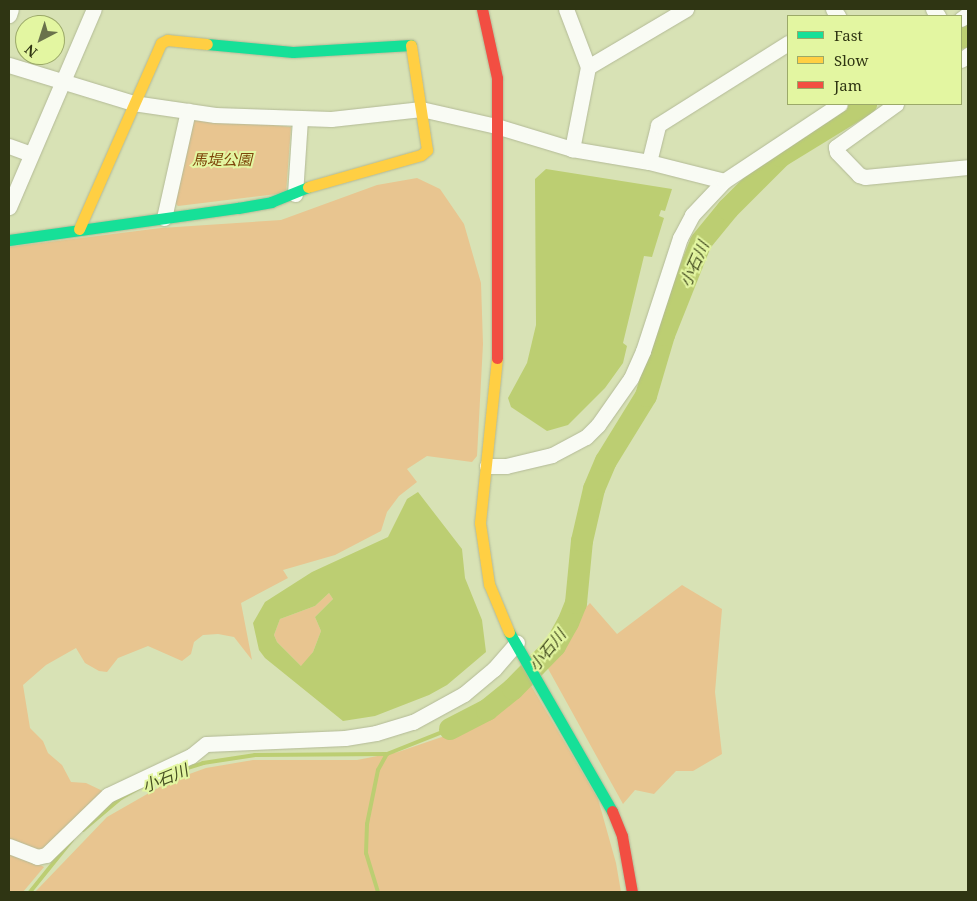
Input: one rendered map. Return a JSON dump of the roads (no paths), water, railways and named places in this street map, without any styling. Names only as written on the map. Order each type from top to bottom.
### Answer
[{"type":"street","points":[[9,15],[11,9]]},
{"type":"street","points":[[9,207],[94,9]]},
{"type":"street","points":[[482,9],[497,78],[499,338],[480,523],[483,560],[489,584],[516,643],[614,814],[622,836],[632,892]]},
{"type":"street","points":[[566,9],[588,67],[572,148]]},
{"type":"street","points":[[588,67],[686,9]]},
{"type":"street","points":[[9,240],[238,208],[295,194],[324,180],[425,153],[412,45],[407,43],[301,52],[166,40],[157,47],[78,229]]},
{"type":"street","points":[[649,162],[658,125],[787,44]]},
{"type":"street","points":[[9,65],[61,83],[133,103],[188,111],[300,118],[421,109],[496,126],[572,148],[649,162],[724,181]]},
{"type":"street","points":[[487,466],[506,466],[552,455],[586,437],[598,425],[631,378],[643,351],[684,230],[692,215],[724,181],[838,105]]},
{"type":"street","points":[[895,105],[837,144],[837,152],[858,175],[865,177],[968,167]]},
{"type":"street","points":[[164,218],[188,111]]},
{"type":"street","points":[[295,194],[300,118]]},
{"type":"street","points":[[9,146],[31,154]]},
{"type":"street","points":[[9,846],[37,857],[46,855],[108,795],[191,756],[206,744],[345,738],[376,733],[413,722],[464,694],[494,669],[516,643]]},
{"type":"waterway","name":"小石川","points":[[962,37],[968,33]]},
{"type":"waterway","name":"小石川","points":[[450,729],[487,710],[513,689],[555,646],[568,623],[576,603],[582,541],[594,489],[606,461],[646,396],[664,335],[701,242],[728,209],[781,156],[864,105]]},
{"type":"waterway","name":"小石川","points":[[168,774],[203,763],[255,755],[387,754],[450,729]]},
{"type":"waterway","points":[[378,892],[366,853],[367,824],[378,770],[387,754]]},
{"type":"waterway","name":"小石川","points":[[83,830],[121,798],[139,788]]},
{"type":"waterway","name":"小石川","points":[[30,892],[72,840]]},
{"type":"park label","name":"馬堤公園","points":[[222,160]]}]
